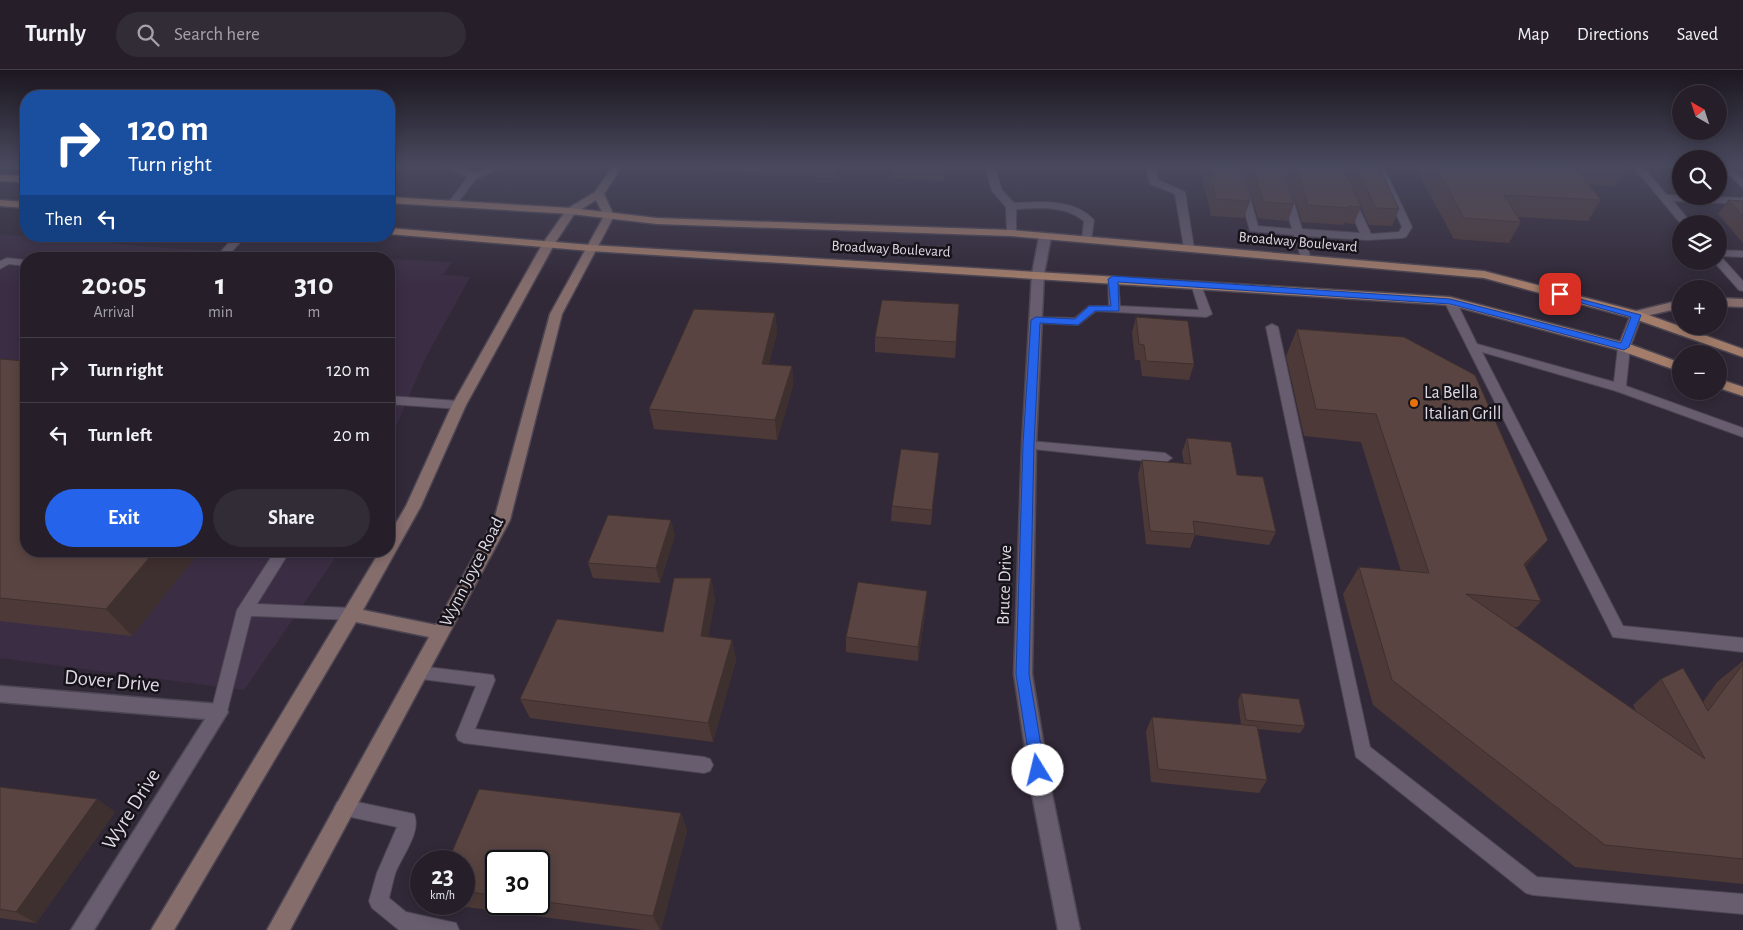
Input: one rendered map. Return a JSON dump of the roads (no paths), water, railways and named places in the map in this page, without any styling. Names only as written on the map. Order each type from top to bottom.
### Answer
[{"type":"main road","name":"Broadway Boulevard","points":[[471,205],[571,211],[657,221],[1010,233],[1484,275],[1636,315],[1743,353]]},
{"type":"main road","points":[[395,538],[413,506],[459,405],[549,243],[571,211],[581,205]]},
{"type":"main road","points":[[604,205],[609,216]]},
{"type":"main road","name":"Wynn Joyce Road","points":[[278,930],[502,520],[556,314],[609,216]]},
{"type":"main road","name":"Broadway Boulevard","points":[[395,231],[591,248],[1038,274],[1450,301],[1624,347],[1672,365]]},
{"type":"main road","points":[[1727,302],[1743,303]]},
{"type":"main road","points":[[1624,347],[1636,315],[1672,306]]},
{"type":"main road","points":[[1727,385],[1743,392]]},
{"type":"main road","points":[[162,930],[352,614],[384,557]]},
{"type":"main road","points":[[352,614],[441,633]]},
{"type":"street","name":"Bruce Drive","points":[[1045,237],[1038,274],[1029,444],[1023,674],[1041,789],[1069,930]]},
{"type":"street","name":"Dover Drive","points":[[0,694],[219,712]]},
{"type":"street","name":"Wyre Drive","points":[[82,930],[219,712]]},
{"type":"lane","points":[[1010,233],[1011,206],[1058,205]]},
{"type":"lane","points":[[1065,205],[1080,211],[1089,220],[1087,239]]},
{"type":"lane","points":[[1182,205],[1189,248]]},
{"type":"lane","points":[[1247,205],[1254,229],[1367,237],[1402,235],[1407,227],[1397,205]]},
{"type":"lane","points":[[1290,205],[1306,259]]},
{"type":"lane","points":[[1352,205],[1367,237]]},
{"type":"lane","points":[[1670,205],[1679,215]]},
{"type":"lane","points":[[226,252],[235,242]]},
{"type":"lane","points":[[1727,253],[1743,254]]},
{"type":"lane","points":[[0,266],[7,261],[20,262]]},
{"type":"lane","points":[[1727,269],[1743,288]]},
{"type":"lane","points":[[1113,279],[1116,309]]},
{"type":"lane","points":[[1036,320],[1078,322],[1093,308],[1206,314],[1196,284]]},
{"type":"lane","points":[[1450,301],[1618,632],[1743,645]]},
{"type":"lane","points":[[1272,327],[1362,751],[1533,886],[1743,904]]},
{"type":"lane","points":[[1473,346],[1620,388],[1743,433]]},
{"type":"lane","points":[[1620,388],[1624,347]]},
{"type":"lane","points":[[395,400],[459,405]]},
{"type":"lane","points":[[1029,444],[1164,458]]},
{"type":"lane","points":[[219,712],[245,610],[279,557]]},
{"type":"lane","points":[[245,610],[352,614]]},
{"type":"lane","points":[[419,673],[487,680],[464,735],[704,765]]},
{"type":"lane","points":[[343,808],[408,820],[403,837],[386,873],[379,901],[401,921],[449,930]]},
{"type":"place","name":"La Bella Italian Grill","points":[[1414,403]]}]
